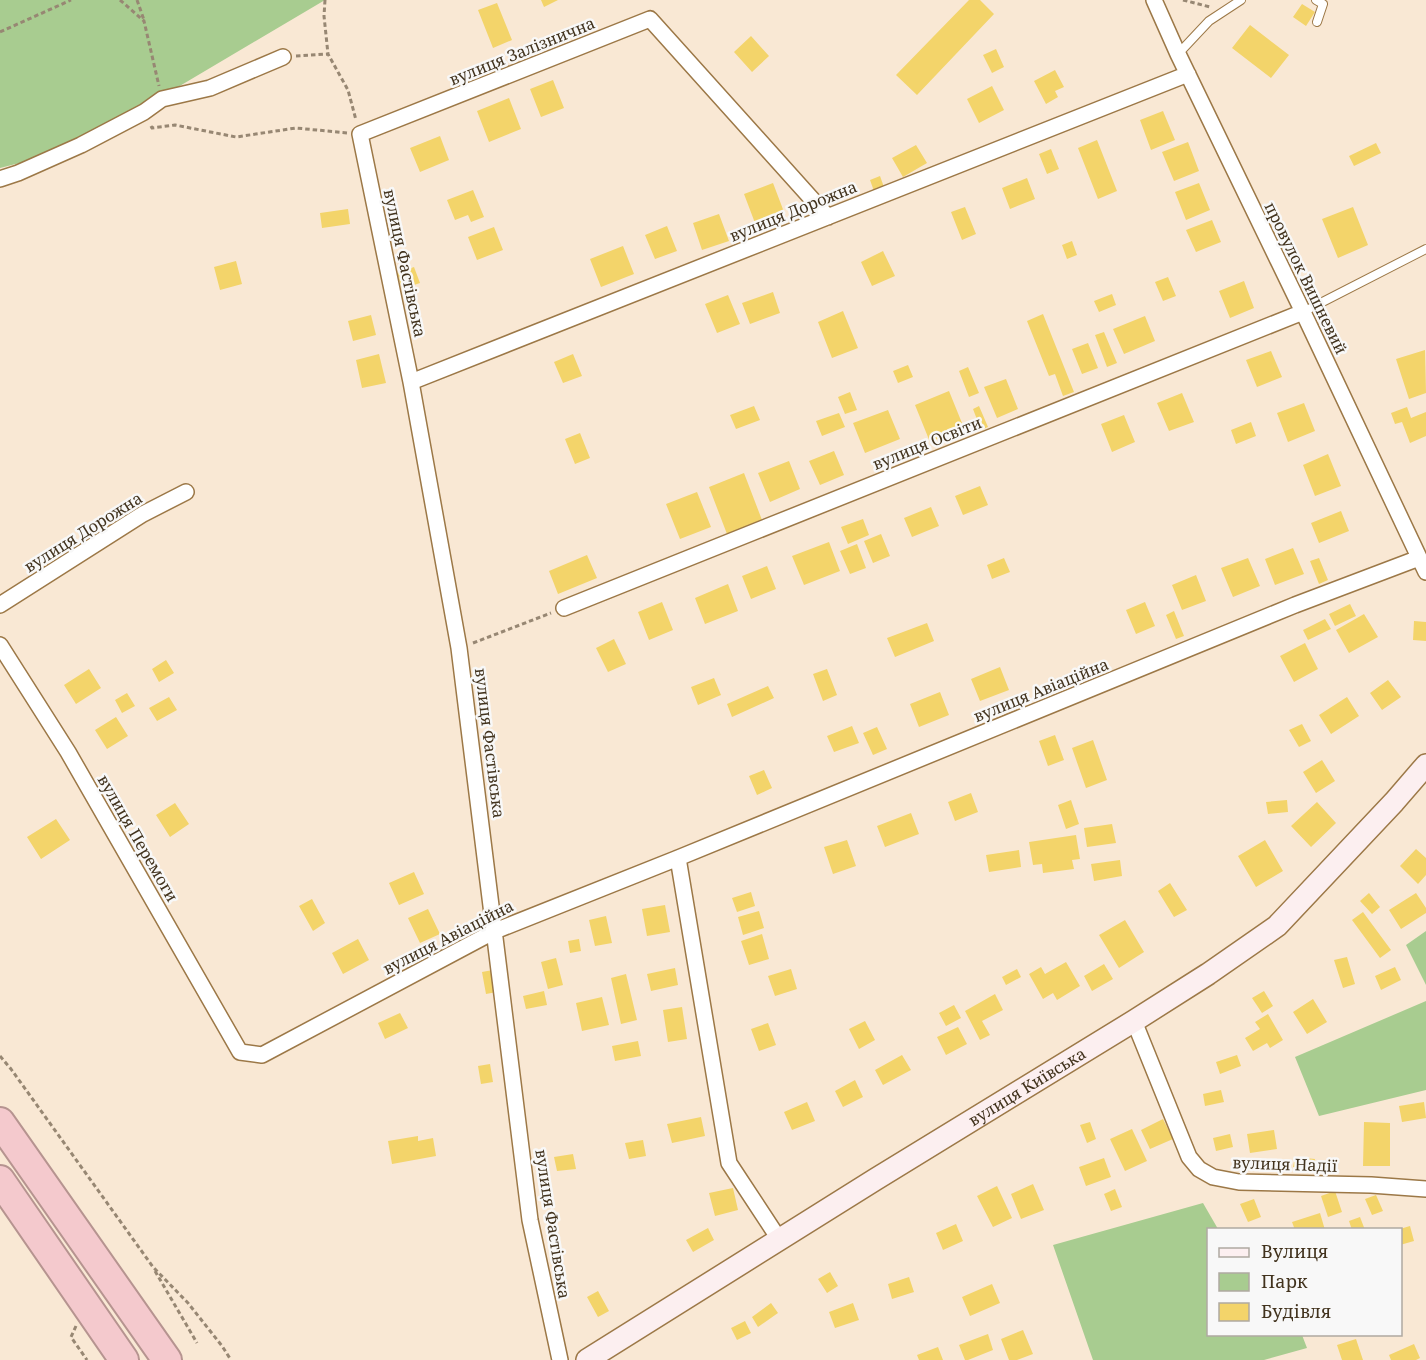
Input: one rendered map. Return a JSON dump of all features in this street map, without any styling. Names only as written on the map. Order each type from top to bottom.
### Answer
[{"type":"highway","points":[[0,1122],[167,1360]]},
{"type":"highway","points":[[0,1180],[124,1360]]},
{"type":"street","name":"провулок Вишневий","points":[[1154,0],[1423,565]]},
{"type":"street","name":"вулиця Залізнична","points":[[360,134],[650,19],[828,217]]},
{"type":"street","points":[[0,178],[18,173],[81,145],[144,112],[162,99],[210,88],[283,57]]},
{"type":"street","name":"вулиця Дорожна","points":[[411,382],[1188,74]]},
{"type":"street","name":"вулиця Фастівська","points":[[360,134],[411,382],[459,648],[530,1220],[560,1360]]},
{"type":"street","name":"вулиця Освіти","points":[[564,608],[1303,312]]},
{"type":"street","name":"вулиця Дорожна","points":[[0,605],[143,514],[186,492]]},
{"type":"street","name":"вулиця Авіаційна","points":[[240,1052],[262,1054],[495,931],[1295,605],[1423,565]]},
{"type":"street","name":"вулиця Перемоги","points":[[0,645],[68,752],[240,1052]]},
{"type":"street","name":"вулиця Київська","points":[[587,1360],[1134,1021],[1277,926],[1426,765]]},
{"type":"street","points":[[678,858],[729,1163],[779,1239]]},
{"type":"street","name":"вулиця Надії","points":[[1134,1021],[1189,1157],[1199,1169],[1213,1177],[1239,1182],[1371,1185],[1426,1189]]},
{"type":"lane","points":[[1178,54],[1209,21],[1241,0]]},
{"type":"lane","points":[[1316,0],[1323,4],[1317,22]]},
{"type":"lane","points":[[1303,312],[1426,249]]},
{"type":"path","points":[[0,32],[71,0]]},
{"type":"path","points":[[120,0],[144,21]]},
{"type":"path","points":[[137,0],[162,99]]},
{"type":"path","points":[[144,112],[152,128],[175,125],[236,137],[296,129],[360,134],[348,90],[328,54],[324,16],[325,0]]},
{"type":"path","points":[[1183,0],[1225,10]]},
{"type":"path","points":[[283,57],[328,54]]},
{"type":"path","points":[[459,648],[564,608]]},
{"type":"path","points":[[0,1056],[153,1267],[197,1343]]},
{"type":"path","points":[[153,1267],[188,1303],[231,1360]]},
{"type":"path","points":[[74,1330],[71,1337],[87,1360]]},
{"type":"green space","points":[[0,0],[325,0],[178,87],[43,157],[0,168]]},
{"type":"green space","points":[[1426,931],[1426,985],[1406,945]]},
{"type":"green space","points":[[1426,1001],[1426,1090],[1319,1116],[1295,1057]]},
{"type":"green space","points":[[1203,1203],[1217,1228],[1207,1228],[1207,1336],[1302,1336],[1307,1348],[1264,1360],[1093,1360],[1053,1245]]},
{"type":"building","points":[[541,0],[558,0],[544,7]]},
{"type":"building","points":[[969,0],[980,0],[994,14],[917,95],[896,75]]},
{"type":"building","points":[[497,3],[512,40],[493,48],[478,10]]},
{"type":"building","points":[[1302,4],[1315,12],[1306,26],[1293,17]]},
{"type":"building","points":[[1250,25],[1289,55],[1271,78],[1232,48]]},
{"type":"building","points":[[751,36],[769,56],[752,72],[734,52]]},
{"type":"building","points":[[996,49],[1004,67],[992,73],[983,55]]},
{"type":"building","points":[[1055,70],[1064,87],[1055,91],[1058,97],[1046,104],[1034,81]]},
{"type":"building","points":[[553,80],[564,108],[541,117],[530,89]]},
{"type":"building","points":[[992,86],[1004,110],[979,123],[967,99]]},
{"type":"building","points":[[509,98],[521,129],[489,142],[477,111]]},
{"type":"building","points":[[1163,111],[1175,140],[1151,150],[1140,120]]},
{"type":"building","points":[[440,136],[449,160],[420,172],[410,148]]},
{"type":"building","points":[[1097,140],[1117,191],[1098,199],[1078,148]]},
{"type":"building","points":[[1188,142],[1199,171],[1174,181],[1162,152]]},
{"type":"building","points":[[1376,143],[1381,153],[1354,166],[1349,156]]},
{"type":"building","points":[[916,145],[927,163],[903,177],[892,158]]},
{"type":"building","points":[[1051,149],[1059,169],[1047,174],[1039,154]]},
{"type":"building","points":[[880,176],[885,190],[875,194],[870,180]]},
{"type":"building","points":[[1027,178],[1035,199],[1010,209],[1002,188]]},
{"type":"building","points":[[773,183],[784,212],[755,223],[744,194]]},
{"type":"building","points":[[1199,183],[1210,210],[1186,220],[1175,192]]},
{"type":"building","points":[[473,190],[484,217],[471,222],[468,215],[455,220],[447,200]]},
{"type":"building","points":[[965,207],[976,234],[962,240],[951,212]]},
{"type":"building","points":[[1353,207],[1368,245],[1338,258],[1322,219]]},
{"type":"building","points":[[348,209],[350,224],[322,228],[320,213]]},
{"type":"building","points":[[719,214],[729,241],[702,250],[693,223]]},
{"type":"building","points":[[1212,220],[1221,242],[1196,252],[1186,230]]},
{"type":"building","points":[[667,226],[677,251],[655,259],[645,235]]},
{"type":"building","points":[[494,227],[503,250],[477,260],[468,237]]},
{"type":"building","points":[[1072,241],[1077,255],[1067,259],[1062,245]]},
{"type":"building","points":[[623,246],[634,274],[601,287],[590,259]]},
{"type":"building","points":[[883,251],[895,276],[872,286],[861,262]]},
{"type":"building","points":[[236,261],[242,284],[220,290],[214,267]]},
{"type":"building","points":[[414,267],[420,283],[402,289],[397,273]]},
{"type":"building","points":[[1168,277],[1176,296],[1163,301],[1155,282]]},
{"type":"building","points":[[1244,281],[1254,308],[1230,318],[1219,291]]},
{"type":"building","points":[[773,292],[780,313],[750,324],[742,303]]},
{"type":"building","points":[[1112,294],[1116,305],[1099,312],[1094,301]]},
{"type":"building","points":[[728,295],[740,324],[717,333],[705,304]]},
{"type":"building","points":[[843,311],[858,348],[832,358],[818,322]]},
{"type":"building","points":[[1043,314],[1074,392],[1063,396],[1055,374],[1049,376],[1027,321]]},
{"type":"building","points":[[371,315],[376,335],[353,341],[348,321]]},
{"type":"building","points":[[1145,316],[1155,341],[1124,354],[1113,329]]},
{"type":"building","points":[[1104,332],[1117,363],[1107,367],[1095,335]]},
{"type":"building","points":[[1088,343],[1098,368],[1082,374],[1072,349]]},
{"type":"building","points":[[1425,350],[1426,393],[1409,399],[1396,359]]},
{"type":"building","points":[[1271,351],[1282,377],[1257,387],[1246,360]]},
{"type":"building","points":[[379,354],[386,383],[362,388],[356,360]]},
{"type":"building","points":[[573,354],[582,376],[563,383],[554,362]]},
{"type":"building","points":[[908,365],[913,377],[898,383],[893,371]]},
{"type":"building","points":[[968,367],[979,393],[969,397],[959,371]]},
{"type":"building","points":[[1006,379],[1018,409],[997,418],[984,387]]},
{"type":"building","points":[[949,391],[964,428],[930,442],[915,405]]},
{"type":"building","points":[[850,392],[857,410],[845,414],[838,397]]},
{"type":"building","points":[[1182,393],[1194,422],[1169,431],[1157,403]]},
{"type":"building","points":[[1304,403],[1315,431],[1288,442],[1277,413]]},
{"type":"building","points":[[754,406],[760,420],[736,429],[730,415]]},
{"type":"building","points":[[979,406],[988,427],[981,430],[973,409]]},
{"type":"building","points":[[1407,407],[1411,418],[1426,412],[1426,436],[1410,443],[1402,422],[1395,424],[1391,413]]},
{"type":"building","points":[[888,410],[900,439],[865,453],[853,423]]},
{"type":"building","points":[[839,413],[845,427],[822,436],[816,421]]},
{"type":"building","points":[[1124,415],[1135,442],[1112,452],[1101,424]]},
{"type":"building","points":[[1251,422],[1256,436],[1236,444],[1231,430]]},
{"type":"building","points":[[580,433],[590,458],[575,464],[565,439]]},
{"type":"building","points":[[834,451],[844,475],[820,485],[809,461]]},
{"type":"building","points":[[1328,454],[1341,486],[1315,496],[1303,465]]},
{"type":"building","points":[[789,461],[800,489],[770,502],[758,473]]},
{"type":"building","points":[[744,473],[762,520],[727,534],[709,487]]},
{"type":"building","points":[[980,486],[988,505],[963,515],[955,496]]},
{"type":"building","points":[[697,492],[711,527],[680,539],[666,504]]},
{"type":"building","points":[[931,507],[939,526],[912,537],[904,518]]},
{"type":"building","points":[[1341,511],[1349,531],[1319,543],[1311,523]]},
{"type":"building","points":[[863,519],[869,535],[848,544],[841,527]]},
{"type":"building","points":[[881,534],[890,556],[873,563],[864,541]]},
{"type":"building","points":[[829,542],[840,571],[804,585],[792,556]]},
{"type":"building","points":[[857,544],[866,568],[850,574],[840,551]]},
{"type":"building","points":[[1293,548],[1304,574],[1275,585],[1265,559]]},
{"type":"building","points":[[587,555],[597,578],[558,594],[549,571]]},
{"type":"building","points":[[1004,558],[1010,572],[992,579],[987,565]]},
{"type":"building","points":[[1248,558],[1260,586],[1233,597],[1221,568]]},
{"type":"building","points":[[1319,558],[1328,580],[1319,584],[1310,561]]},
{"type":"building","points":[[767,566],[776,589],[751,599],[742,576]]},
{"type":"building","points":[[1196,575],[1206,601],[1182,610],[1172,585]]},
{"type":"building","points":[[728,584],[738,611],[705,624],[695,598]]},
{"type":"building","points":[[662,602],[673,630],[649,640],[638,612]]},
{"type":"building","points":[[1145,602],[1155,626],[1136,634],[1126,610]]},
{"type":"building","points":[[1350,604],[1356,616],[1335,626],[1329,614]]},
{"type":"building","points":[[1174,611],[1184,636],[1176,639],[1166,615]]},
{"type":"building","points":[[1364,614],[1378,637],[1349,653],[1336,630]]},
{"type":"building","points":[[1325,619],[1331,629],[1308,640],[1303,630]]},
{"type":"building","points":[[1414,621],[1426,622],[1426,641],[1413,640]]},
{"type":"building","points":[[927,623],[934,641],[895,657],[887,638]]},
{"type":"building","points":[[614,639],[626,664],[608,672],[596,648]]},
{"type":"building","points":[[1305,643],[1318,669],[1294,682],[1280,656]]},
{"type":"building","points":[[166,660],[174,673],[159,682],[152,669]]},
{"type":"building","points":[[1000,667],[1009,690],[980,701],[971,679]]},
{"type":"building","points":[[89,669],[101,688],[76,704],[64,685]]},
{"type":"building","points":[[827,669],[837,695],[823,701],[813,674]]},
{"type":"building","points":[[714,678],[721,695],[698,705],[691,687]]},
{"type":"building","points":[[1388,680],[1401,697],[1382,710],[1370,693]]},
{"type":"building","points":[[768,686],[774,698],[732,717],[727,704]]},
{"type":"building","points":[[940,692],[949,715],[919,727],[910,704]]},
{"type":"building","points":[[127,693],[135,706],[122,713],[115,700]]},
{"type":"building","points":[[169,697],[177,710],[157,721],[149,708]]},
{"type":"building","points":[[1347,697],[1359,716],[1331,734],[1319,715]]},
{"type":"building","points":[[116,717],[128,736],[107,749],[95,730]]},
{"type":"building","points":[[1302,724],[1311,741],[1299,747],[1289,730]]},
{"type":"building","points":[[852,726],[859,743],[834,752],[827,736]]},
{"type":"building","points":[[877,727],[887,749],[873,755],[863,733]]},
{"type":"building","points":[[1055,735],[1064,760],[1048,766],[1039,741]]},
{"type":"building","points":[[1093,740],[1107,780],[1086,788],[1072,748]]},
{"type":"building","points":[[1322,760],[1335,781],[1316,793],[1303,772]]},
{"type":"building","points":[[764,770],[772,788],[757,795],[749,776]]},
{"type":"building","points":[[971,793],[978,812],[955,821],[948,802]]},
{"type":"building","points":[[1071,800],[1079,824],[1066,829],[1058,805]]},
{"type":"building","points":[[1287,800],[1288,812],[1268,814],[1266,802]]},
{"type":"building","points":[[1317,802],[1336,823],[1311,847],[1291,826]]},
{"type":"building","points":[[175,803],[189,824],[170,837],[156,815]]},
{"type":"building","points":[[911,813],[919,834],[885,847],[877,826]]},
{"type":"building","points":[[56,819],[70,840],[41,859],[27,837]]},
{"type":"building","points":[[1112,824],[1116,843],[1087,847],[1084,828]]},
{"type":"building","points":[[1076,835],[1080,859],[1072,860],[1074,869],[1043,873],[1042,864],[1033,865],[1029,842]]},
{"type":"building","points":[[847,840],[856,866],[833,874],[824,847]]},
{"type":"building","points":[[1265,840],[1283,871],[1256,887],[1238,856]]},
{"type":"building","points":[[1416,849],[1426,858],[1426,875],[1418,884],[1400,866]]},
{"type":"building","points":[[1019,850],[1021,867],[989,872],[986,855]]},
{"type":"building","points":[[1120,860],[1122,876],[1094,881],[1091,864]]},
{"type":"building","points":[[414,872],[424,894],[399,905],[389,883]]},
{"type":"building","points":[[1170,883],[1187,910],[1174,917],[1158,891]]},
{"type":"building","points":[[751,892],[755,906],[737,912],[732,898]]},
{"type":"building","points":[[1369,893],[1380,907],[1372,914],[1360,901]]},
{"type":"building","points":[[1416,893],[1426,908],[1426,913],[1401,929],[1389,910]]},
{"type":"building","points":[[312,899],[325,923],[313,931],[299,906]]},
{"type":"building","points":[[665,905],[670,932],[647,936],[642,909]]},
{"type":"building","points":[[428,909],[440,934],[420,943],[408,918]]},
{"type":"building","points":[[759,911],[764,928],[743,935],[738,917]]},
{"type":"building","points":[[1363,912],[1391,950],[1380,958],[1352,920]]},
{"type":"building","points":[[606,916],[612,943],[595,946],[589,920]]},
{"type":"building","points":[[1125,920],[1144,952],[1119,968],[1099,935]]},
{"type":"building","points":[[762,934],[769,959],[749,965],[741,941]]},
{"type":"building","points":[[358,939],[369,960],[343,974],[332,953]]},
{"type":"building","points":[[579,939],[581,951],[570,953],[568,941]]},
{"type":"building","points":[[1347,957],[1355,984],[1343,988],[1334,960]]},
{"type":"building","points":[[556,958],[563,985],[548,989],[541,962]]},
{"type":"building","points":[[1066,962],[1080,986],[1057,1000],[1053,993],[1043,999],[1029,974],[1041,967],[1045,974]]},
{"type":"building","points":[[1104,964],[1113,979],[1092,991],[1084,976]]},
{"type":"building","points":[[1395,967],[1401,980],[1381,990],[1375,976]]},
{"type":"building","points":[[675,968],[678,985],[651,991],[647,974]]},
{"type":"building","points":[[498,969],[502,991],[486,994],[482,972]]},
{"type":"building","points":[[791,969],[797,989],[775,996],[768,976]]},
{"type":"building","points":[[1017,969],[1021,977],[1006,985],[1002,977]]},
{"type":"building","points":[[626,974],[637,1020],[621,1024],[611,978]]},
{"type":"building","points":[[544,991],[547,1005],[526,1009],[523,996]]},
{"type":"building","points":[[1264,991],[1273,1006],[1262,1013],[1252,998]]},
{"type":"building","points":[[995,994],[1003,1010],[982,1021],[990,1035],[980,1040],[965,1011]]},
{"type":"building","points":[[602,997],[609,1025],[582,1031],[576,1003]]},
{"type":"building","points":[[1313,999],[1327,1022],[1307,1034],[1293,1012]]},
{"type":"building","points":[[954,1005],[961,1018],[946,1026],[939,1013]]},
{"type":"building","points":[[682,1007],[687,1039],[668,1042],[663,1010]]},
{"type":"building","points":[[400,1013],[408,1028],[385,1039],[378,1023]]},
{"type":"building","points":[[1268,1014],[1283,1040],[1270,1048],[1267,1043],[1253,1051],[1245,1038],[1260,1029],[1255,1022]]},
{"type":"building","points":[[865,1021],[875,1040],[859,1049],[849,1029]]},
{"type":"building","points":[[768,1023],[776,1045],[759,1051],[751,1029]]},
{"type":"building","points":[[958,1027],[967,1044],[946,1055],[937,1037]]},
{"type":"building","points":[[638,1041],[641,1056],[615,1061],[612,1046]]},
{"type":"building","points":[[902,1055],[911,1070],[883,1085],[875,1070]]},
{"type":"building","points":[[1237,1055],[1241,1066],[1220,1074],[1216,1062]]},
{"type":"building","points":[[490,1064],[493,1082],[481,1084],[478,1066]]},
{"type":"building","points":[[855,1080],[863,1097],[843,1107],[835,1091]]},
{"type":"building","points":[[1221,1090],[1224,1102],[1205,1106],[1203,1094]]},
{"type":"building","points":[[807,1102],[815,1121],[792,1130],[784,1112]]},
{"type":"building","points":[[1424,1102],[1426,1118],[1402,1122],[1399,1106]]},
{"type":"building","points":[[701,1117],[705,1136],[672,1143],[667,1124]]},
{"type":"building","points":[[1163,1119],[1173,1139],[1150,1149],[1141,1130]]},
{"type":"building","points":[[1090,1122],[1096,1139],[1087,1143],[1080,1125]]},
{"type":"building","points":[[1364,1122],[1390,1123],[1390,1166],[1363,1166]]},
{"type":"building","points":[[1132,1129],[1147,1161],[1125,1171],[1110,1139]]},
{"type":"building","points":[[1274,1130],[1277,1149],[1250,1153],[1247,1134]]},
{"type":"building","points":[[1230,1134],[1233,1147],[1216,1151],[1213,1138]]},
{"type":"building","points":[[418,1136],[418,1141],[433,1138],[436,1156],[392,1164],[388,1141]]},
{"type":"building","points":[[643,1140],[646,1156],[629,1159],[625,1143]]},
{"type":"building","points":[[573,1154],[576,1169],[557,1171],[554,1157]]},
{"type":"building","points":[[1295,1157],[1315,1159],[1314,1169],[1293,1167]]},
{"type":"building","points":[[1104,1158],[1111,1177],[1086,1186],[1079,1167]]},
{"type":"building","points":[[1033,1184],[1044,1210],[1021,1219],[1011,1194]]},
{"type":"building","points":[[997,1186],[1012,1218],[993,1227],[977,1196]]},
{"type":"building","points":[[733,1188],[738,1210],[715,1216],[709,1193]]},
{"type":"building","points":[[1115,1189],[1122,1207],[1111,1211],[1104,1194]]},
{"type":"building","points":[[1335,1191],[1342,1212],[1328,1217],[1321,1196]]},
{"type":"building","points":[[1376,1195],[1383,1211],[1372,1215],[1365,1199]]},
{"type":"building","points":[[1254,1199],[1261,1217],[1248,1222],[1240,1204]]},
{"type":"building","points":[[1320,1213],[1324,1228],[1294,1228],[1292,1222]]},
{"type":"building","points":[[1360,1217],[1364,1228],[1351,1228],[1349,1221]]},
{"type":"building","points":[[956,1224],[963,1241],[943,1250],[936,1233]]},
{"type":"building","points":[[1410,1226],[1414,1241],[1402,1244],[1402,1228]]},
{"type":"building","points":[[708,1228],[714,1240],[693,1252],[686,1240]]},
{"type":"building","points":[[830,1272],[838,1286],[827,1293],[818,1279]]},
{"type":"building","points":[[909,1277],[914,1292],[892,1299],[888,1284]]},
{"type":"building","points":[[992,1284],[1000,1303],[970,1316],[962,1297]]},
{"type":"building","points":[[598,1291],[609,1311],[598,1317],[587,1297]]},
{"type":"building","points":[[771,1303],[778,1313],[758,1327],[752,1317]]},
{"type":"building","points":[[853,1303],[859,1320],[835,1328],[829,1312]]},
{"type":"building","points":[[745,1321],[751,1333],[737,1340],[731,1328]]},
{"type":"building","points":[[1023,1330],[1033,1354],[1017,1360],[1009,1360],[1001,1339]]},
{"type":"building","points":[[988,1334],[993,1350],[965,1360],[959,1345]]},
{"type":"building","points":[[1356,1339],[1363,1360],[1342,1360],[1337,1345]]},
{"type":"building","points":[[1414,1344],[1420,1358],[1391,1360],[1389,1355]]},
{"type":"building","points":[[938,1347],[943,1360],[919,1360],[917,1355]]}]
